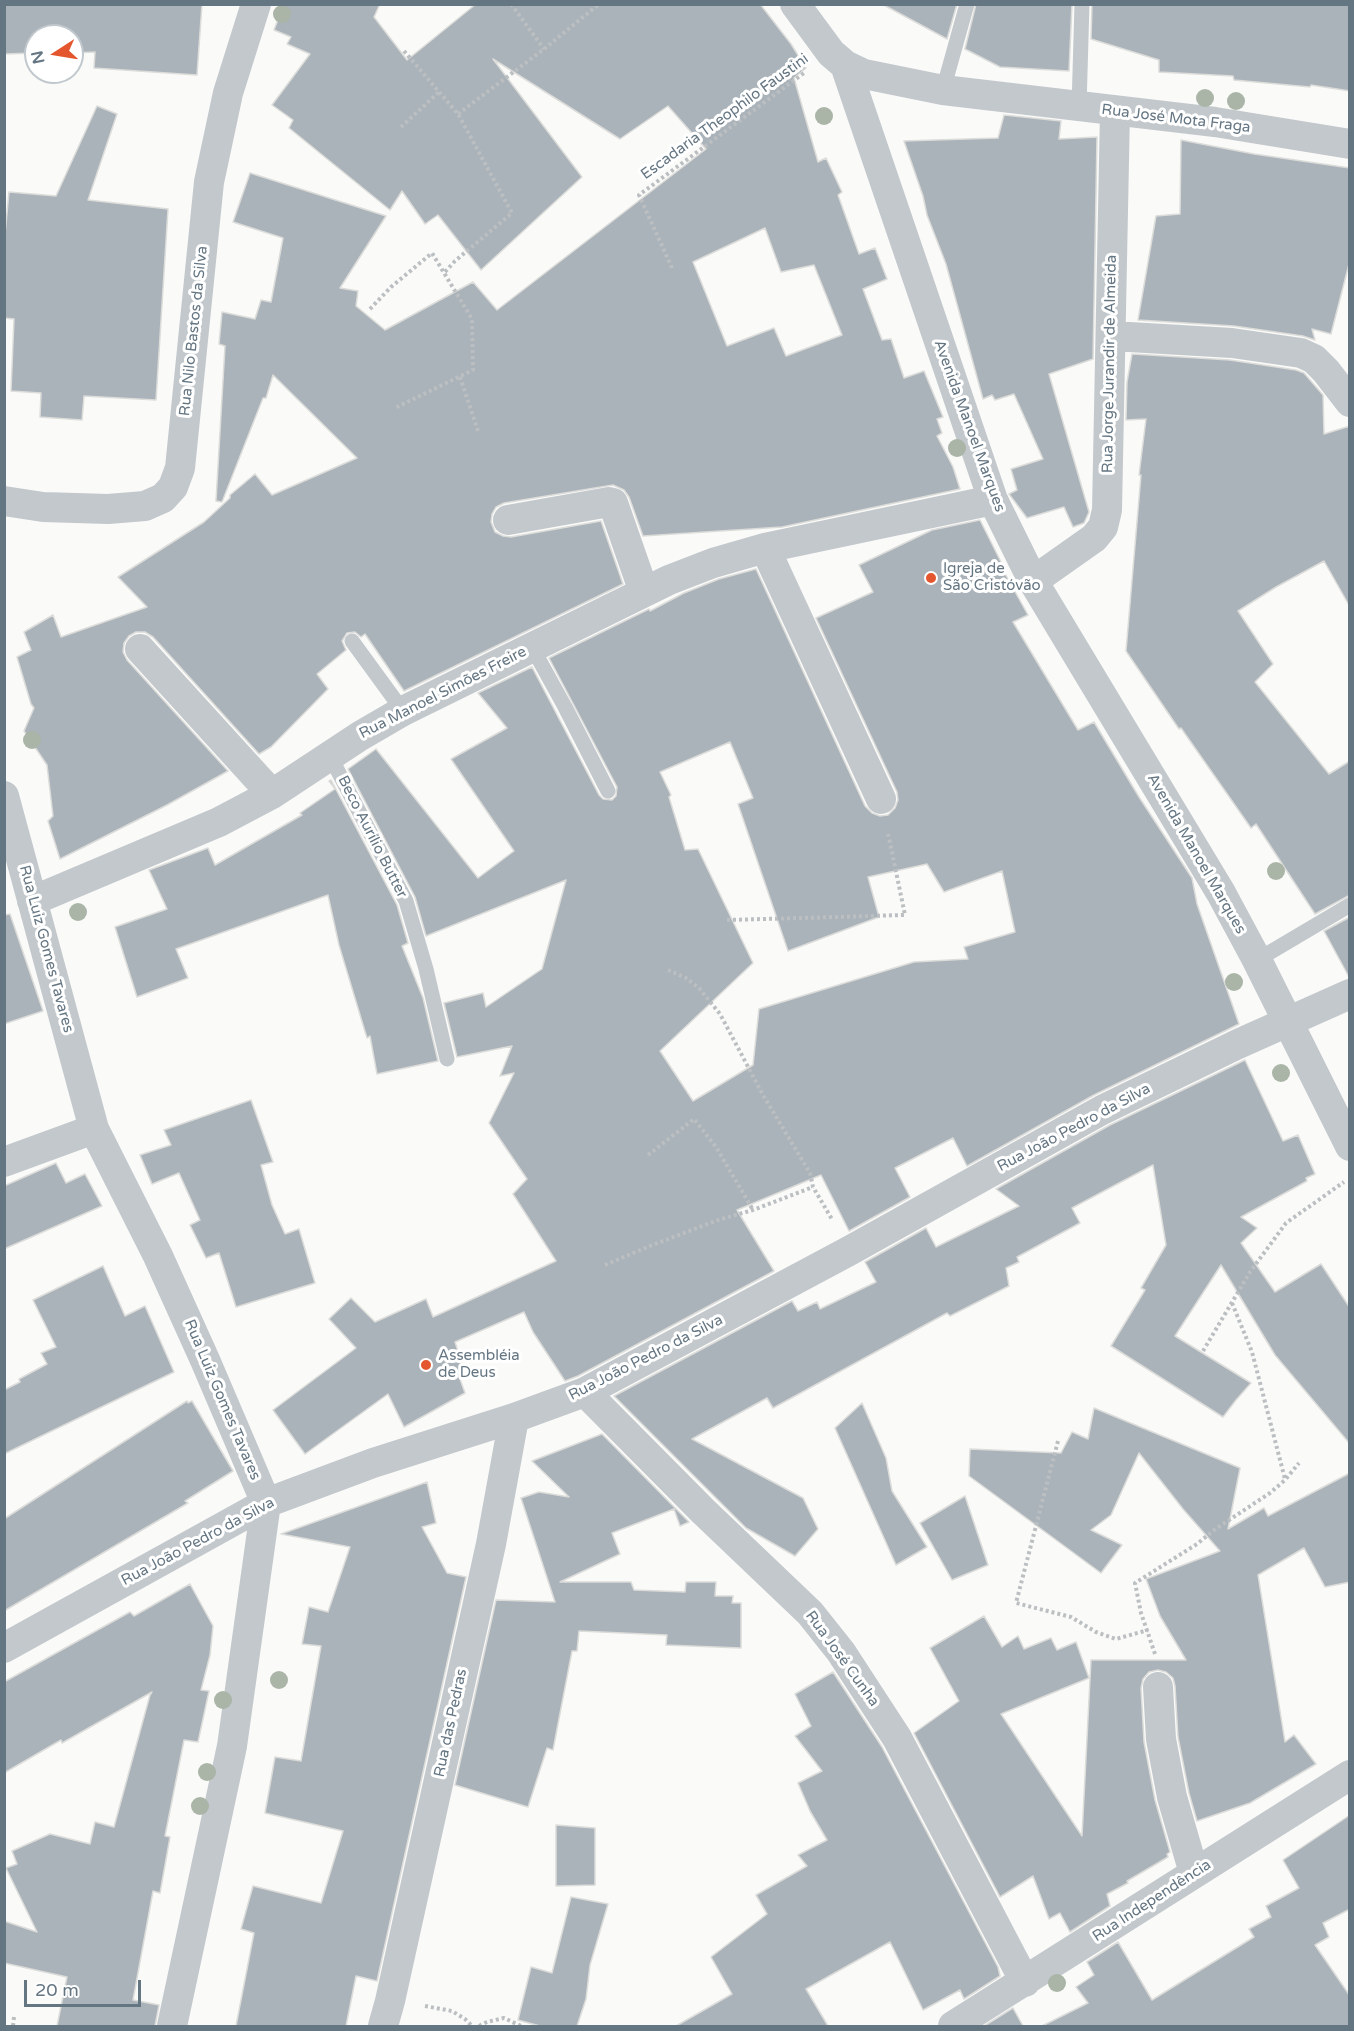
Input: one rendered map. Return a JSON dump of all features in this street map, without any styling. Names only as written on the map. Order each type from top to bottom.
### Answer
[{"type":"street","name":"Rua Nilo Bastos da Silva","points":[[4,501],[43,507],[108,509],[145,506],[163,498],[173,487],[180,468],[209,182],[228,93],[256,4]]},
{"type":"street","name":"Avenida Manoel Marques","points":[[795,4],[838,59],[993,500],[1033,582],[1221,893],[1350,1146]]},
{"type":"street","points":[[838,59],[864,74],[943,90]]},
{"type":"street","name":"Rua José Mota Fraga","points":[[943,90],[1215,122],[1350,144]]},
{"type":"street","name":"Rua Jorge Jurandir de Almeida","points":[[1033,582],[1094,538],[1103,527],[1107,510],[1115,111]]},
{"type":"street","points":[[1112,336],[1232,343],[1301,353],[1314,359],[1326,370],[1350,402]]},
{"type":"street","name":"Rua Manoel Simões Freire","points":[[32,901],[219,822],[272,794],[403,711],[669,580],[713,563],[765,548],[993,500]]},
{"type":"street","points":[[508,520],[613,503],[645,592]]},
{"type":"street","points":[[765,548],[881,800]]},
{"type":"street","points":[[140,649],[272,794]]},
{"type":"street","name":"Rua Luiz Gomes Tavares","points":[[4,796],[94,1129],[158,1256],[266,1503]]},
{"type":"street","points":[[1288,1021],[1350,994]]},
{"type":"street","name":"Rua João Pedro da Silva","points":[[4,1648],[266,1503],[373,1463],[514,1418],[585,1392],[849,1251],[1102,1110],[1288,1021]]},
{"type":"street","points":[[4,1161],[94,1129]]},
{"type":"street","name":"Rua José Cunha","points":[[585,1392],[703,1511],[810,1613],[841,1652],[897,1738],[1025,1982]]},
{"type":"street","name":"Rua das Pedras","points":[[386,2014],[491,1544],[514,1418]]},
{"type":"street","points":[[172,2026],[232,1746],[266,1503]]},
{"type":"street","points":[[1158,1687],[1161,1739],[1172,1797],[1194,1873]]},
{"type":"street","name":"Rua Independência","points":[[953,2026],[1350,1774]]},
{"type":"lane","points":[[943,90],[967,4]]},
{"type":"lane","points":[[1079,107],[1082,4]]},
{"type":"lane","points":[[352,641],[403,711]]},
{"type":"lane","points":[[532,647],[608,791]]},
{"type":"lane","name":"Beco Aurílio Butter","points":[[330,756],[406,901],[426,969],[447,1059]]},
{"type":"lane","points":[[1257,960],[1350,905]]},
{"type":"path","points":[[511,4],[544,49]]},
{"type":"path","points":[[458,114],[599,4]]},
{"type":"path","points":[[404,51],[458,114],[512,213],[444,273]]},
{"type":"path","name":"Escadaria Theophilo Faustini","points":[[672,268],[639,195],[838,59]]},
{"type":"path","points":[[401,127],[439,92]]},
{"type":"path","points":[[370,309],[391,286],[432,253],[472,319],[473,370],[395,408]]},
{"type":"path","points":[[460,377],[478,431]]},
{"type":"path","points":[[727,920],[904,915],[881,800]]},
{"type":"path","points":[[668,970],[686,978],[699,988],[720,1014],[763,1095],[810,1173],[813,1187],[849,1251]]},
{"type":"path","points":[[648,1155],[694,1119],[716,1147],[753,1210]]},
{"type":"path","points":[[1203,1351],[1269,1244],[1286,1223],[1350,1178]]},
{"type":"path","points":[[605,1265],[708,1224],[813,1187]]},
{"type":"path","points":[[1232,1303],[1252,1352],[1285,1480]]},
{"type":"path","points":[[1058,1441],[1016,1603],[1071,1617],[1096,1632],[1116,1639],[1148,1630]]},
{"type":"path","points":[[1158,1687],[1157,1663],[1141,1613],[1135,1583],[1197,1544],[1270,1493],[1299,1463]]},
{"type":"path","points":[[386,2014],[422,2006],[452,2011],[472,2026]]},
{"type":"path","points":[[13,2026],[14,2017]]},
{"type":"path","points":[[479,2026],[504,2018],[521,2026]]},
{"type":"building","points":[[4,4],[202,4],[197,75],[94,68],[95,52],[84,52],[84,24],[24,24],[24,53],[4,54]]},
{"type":"building","points":[[284,4],[380,4],[374,17],[407,60],[476,4],[760,4],[791,44],[806,68],[794,78],[818,162],[826,158],[842,192],[838,195],[859,254],[875,248],[887,279],[863,289],[882,340],[891,339],[904,378],[924,371],[943,417],[937,419],[942,433],[937,436],[953,467],[960,489],[782,527],[643,536],[629,497],[624,490],[613,485],[504,503],[496,507],[491,522],[495,532],[503,536],[511,537],[601,521],[623,584],[404,691],[365,634],[361,637],[355,632],[347,633],[342,641],[346,650],[317,674],[328,689],[271,747],[259,754],[153,637],[145,632],[136,632],[124,643],[123,652],[127,660],[228,771],[167,805],[60,859],[48,821],[53,816],[47,765],[24,731],[34,708],[17,657],[31,650],[24,632],[53,615],[61,637],[147,607],[118,577],[204,522],[230,498],[230,495],[255,474],[272,495],[357,458],[273,375],[266,398],[263,398],[222,502],[216,501],[225,346],[219,344],[222,312],[255,319],[261,300],[271,302],[283,238],[233,222],[250,173],[386,216],[340,288],[358,291],[356,306],[385,330],[473,282],[497,310],[706,149],[668,106],[620,139],[493,59],[582,177],[481,270],[438,215],[425,224],[402,191],[390,210],[289,128],[293,120],[272,105],[310,54],[287,44],[291,37],[274,30]],"holes":[[[765,228],[781,272],[814,265],[842,335],[786,356],[774,328],[727,346],[693,262]]]},
{"type":"building","points":[[882,4],[957,4],[947,39]]},
{"type":"building","points":[[976,4],[1072,4],[1069,71],[1000,67],[965,49]]},
{"type":"building","points":[[1092,4],[1350,4],[1350,91],[1311,85],[1310,87],[1234,80],[1233,76],[1159,72],[1159,60],[1091,39]]},
{"type":"building","points":[[97,106],[117,114],[88,200],[168,209],[156,400],[84,396],[82,420],[40,417],[41,393],[11,391],[14,319],[4,318],[4,245],[9,192],[56,196]]},
{"type":"building","points":[[1004,115],[1061,121],[1059,139],[1097,137],[1093,359],[1049,374],[1089,512],[1084,523],[1073,527],[1064,507],[1027,518],[1009,494],[1017,490],[1011,469],[1043,459],[1014,394],[995,400],[992,395],[983,399],[946,264],[927,215],[923,196],[904,141],[998,138]]},
{"type":"building","points":[[1181,140],[1254,154],[1350,168],[1350,260],[1331,334],[1312,329],[1315,340],[1303,336],[1234,326],[1138,320],[1156,216],[1180,214]]},
{"type":"building","points":[[1132,354],[1230,360],[1296,370],[1304,373],[1323,395],[1324,434],[1350,426],[1350,607],[1324,561],[1238,611],[1273,664],[1255,682],[1329,774],[1350,761],[1350,895],[1315,914],[1256,824],[1251,828],[1126,651],[1141,475],[1139,475],[1146,419],[1126,420],[1127,382]]},
{"type":"building","points":[[980,520],[1003,570],[1028,615],[1013,622],[1078,730],[1094,722],[1192,878],[1197,904],[1239,1024],[1094,1095],[967,1166],[953,1138],[895,1168],[910,1197],[849,1231],[821,1175],[737,1210],[774,1271],[578,1376],[565,1381],[533,1332],[524,1312],[455,1342],[466,1376],[460,1379],[465,1393],[404,1427],[388,1394],[305,1454],[273,1410],[356,1348],[329,1319],[351,1298],[375,1322],[426,1299],[433,1317],[556,1261],[513,1194],[527,1179],[489,1123],[514,1073],[500,1076],[512,1046],[457,1057],[444,1003],[483,993],[486,1007],[542,969],[566,880],[426,936],[415,897],[348,769],[376,749],[478,878],[514,851],[451,759],[507,728],[478,693],[532,667],[599,795],[603,799],[612,800],[616,796],[617,787],[549,658],[684,593],[719,579],[756,569],[865,806],[872,813],[880,816],[888,815],[895,808],[898,800],[897,792],[816,618],[873,592],[859,565],[932,530]],"holes":[[[730,742],[753,798],[738,804],[788,951],[879,917],[868,877],[927,864],[944,892],[1002,871],[1015,932],[964,947],[968,959],[914,962],[759,1009],[753,1065],[693,1101],[660,1051],[753,963],[698,849],[685,850],[669,797],[671,795],[660,772]]]},
{"type":"building","points":[[331,780],[397,905],[408,943],[402,946],[423,998],[438,1061],[377,1074],[370,1036],[367,1038],[339,945],[328,895],[176,949],[188,978],[137,997],[115,927],[167,909],[149,870],[208,848],[215,865],[302,815],[300,813],[335,789],[329,781]]},
{"type":"building","points":[[10,914],[43,1011],[4,1024],[4,915]]},
{"type":"building","points":[[1350,917],[1350,977],[1349,977],[1324,931]]},
{"type":"building","points":[[1245,1060],[1283,1141],[1298,1135],[1315,1174],[1306,1178],[1307,1181],[1241,1217],[1257,1228],[1241,1243],[1275,1292],[1321,1264],[1350,1308],[1350,1444],[1275,1355],[1221,1265],[1175,1336],[1251,1383],[1223,1417],[1111,1346],[1145,1290],[1141,1288],[1166,1245],[1153,1165],[1072,1208],[1080,1223],[1017,1257],[1019,1262],[1006,1268],[1009,1286],[950,1316],[947,1313],[773,1408],[767,1398],[692,1439],[803,1498],[818,1529],[795,1556],[746,1528],[614,1396],[792,1301],[798,1311],[817,1302],[820,1309],[876,1282],[865,1262],[926,1228],[936,1247],[1019,1206],[996,1189],[1110,1125]]},
{"type":"building","points":[[251,1100],[273,1162],[261,1165],[272,1205],[285,1234],[299,1229],[315,1283],[236,1307],[219,1253],[206,1258],[190,1225],[200,1220],[179,1173],[152,1184],[140,1155],[171,1145],[164,1130]]},
{"type":"building","points":[[56,1163],[66,1183],[85,1174],[102,1206],[4,1249],[4,1186]]},
{"type":"building","points":[[103,1266],[125,1316],[145,1306],[174,1372],[4,1454],[4,1390],[47,1364],[41,1353],[56,1347],[33,1300]]},
{"type":"building","points":[[187,1401],[188,1403],[192,1401],[233,1471],[185,1501],[188,1503],[4,1611],[4,1519]]},
{"type":"building","points":[[862,1403],[886,1458],[892,1491],[927,1547],[896,1565],[835,1428]]},
{"type":"building","points":[[1094,1408],[1240,1468],[1228,1529],[1264,1508],[1268,1516],[1350,1473],[1350,1582],[1325,1587],[1304,1548],[1258,1575],[1285,1742],[1294,1735],[1316,1764],[1250,1803],[1197,1821],[1178,1737],[1173,1678],[1166,1672],[1158,1670],[1149,1672],[1143,1679],[1141,1688],[1144,1742],[1155,1800],[1170,1852],[1167,1854],[1168,1857],[1107,1894],[1110,1906],[1070,1932],[1060,1913],[1049,1919],[1033,1876],[1000,1897],[914,1733],[959,1701],[930,1648],[984,1616],[1002,1647],[1018,1636],[1024,1649],[1051,1638],[1057,1650],[1076,1642],[1089,1678],[1001,1714],[1082,1836],[1091,1660],[1186,1660],[1160,1616],[1146,1579],[1220,1551],[1139,1453],[1111,1515],[1091,1530],[1122,1545],[1101,1573],[969,1476],[970,1449],[1061,1453],[1072,1432],[1088,1439]]},
{"type":"building","points":[[602,1434],[689,1522],[680,1526],[674,1509],[612,1533],[620,1554],[560,1582],[631,1582],[634,1590],[685,1592],[686,1582],[716,1582],[715,1596],[733,1596],[732,1603],[741,1603],[741,1648],[666,1645],[667,1635],[579,1631],[577,1651],[572,1651],[553,1750],[547,1748],[528,1807],[455,1785],[496,1600],[555,1602],[521,1498],[539,1492],[569,1497],[532,1461]]},
{"type":"building","points":[[427,1482],[436,1523],[422,1527],[447,1573],[466,1577],[377,1981],[356,1976],[346,2026],[236,2026],[254,1933],[241,1929],[253,1886],[321,1903],[343,1831],[265,1813],[275,1757],[301,1761],[321,1646],[302,1644],[309,1607],[328,1612],[350,1547],[281,1534]]},
{"type":"building","points":[[965,1496],[988,1565],[952,1580],[920,1523]]},
{"type":"building","points":[[190,1584],[213,1626],[210,1655],[201,1690],[209,1691],[198,1742],[184,1740],[165,1836],[170,1837],[160,1893],[153,1891],[133,2000],[159,2005],[155,2026],[57,2026],[67,1977],[4,1963],[4,1921],[37,1932],[6,1868],[17,1864],[12,1851],[50,1834],[90,1844],[95,1822],[114,1827],[152,1692],[4,1773],[4,1682],[130,1612],[134,1616]]},
{"type":"building","points":[[833,1672],[882,1747],[998,1967],[1000,1976],[964,1999],[960,1990],[923,2010],[890,1942],[806,1989],[828,2026],[676,2026],[732,1994],[711,1957],[767,1914],[756,1895],[807,1866],[798,1855],[827,1840],[810,1811],[798,1783],[822,1771],[795,1736],[811,1726],[795,1694]]},
{"type":"building","points":[[1350,1815],[1350,1909],[1323,1923],[1329,1937],[1315,1945],[1350,1996],[1350,2026],[1042,2026],[1088,2003],[1076,1987],[1094,1975],[1087,1962],[1118,1942],[1152,2000],[1254,1937],[1249,1929],[1271,1917],[1266,1906],[1299,1888],[1283,1860]]},
{"type":"building","points":[[556,1825],[595,1828],[595,1885],[556,1886]]},
{"type":"building","points":[[571,1897],[608,1904],[590,1965],[586,1999],[577,2026],[540,2026],[518,2020],[531,1967],[552,1973]]},
{"type":"building","points":[[1013,2008],[1023,2026],[984,2026]]},
{"type":"place","name":"Igreja de São Cristóvão","points":[[931,578]]},
{"type":"place","name":"Assembléia de Deus","points":[[426,1365]]}]
